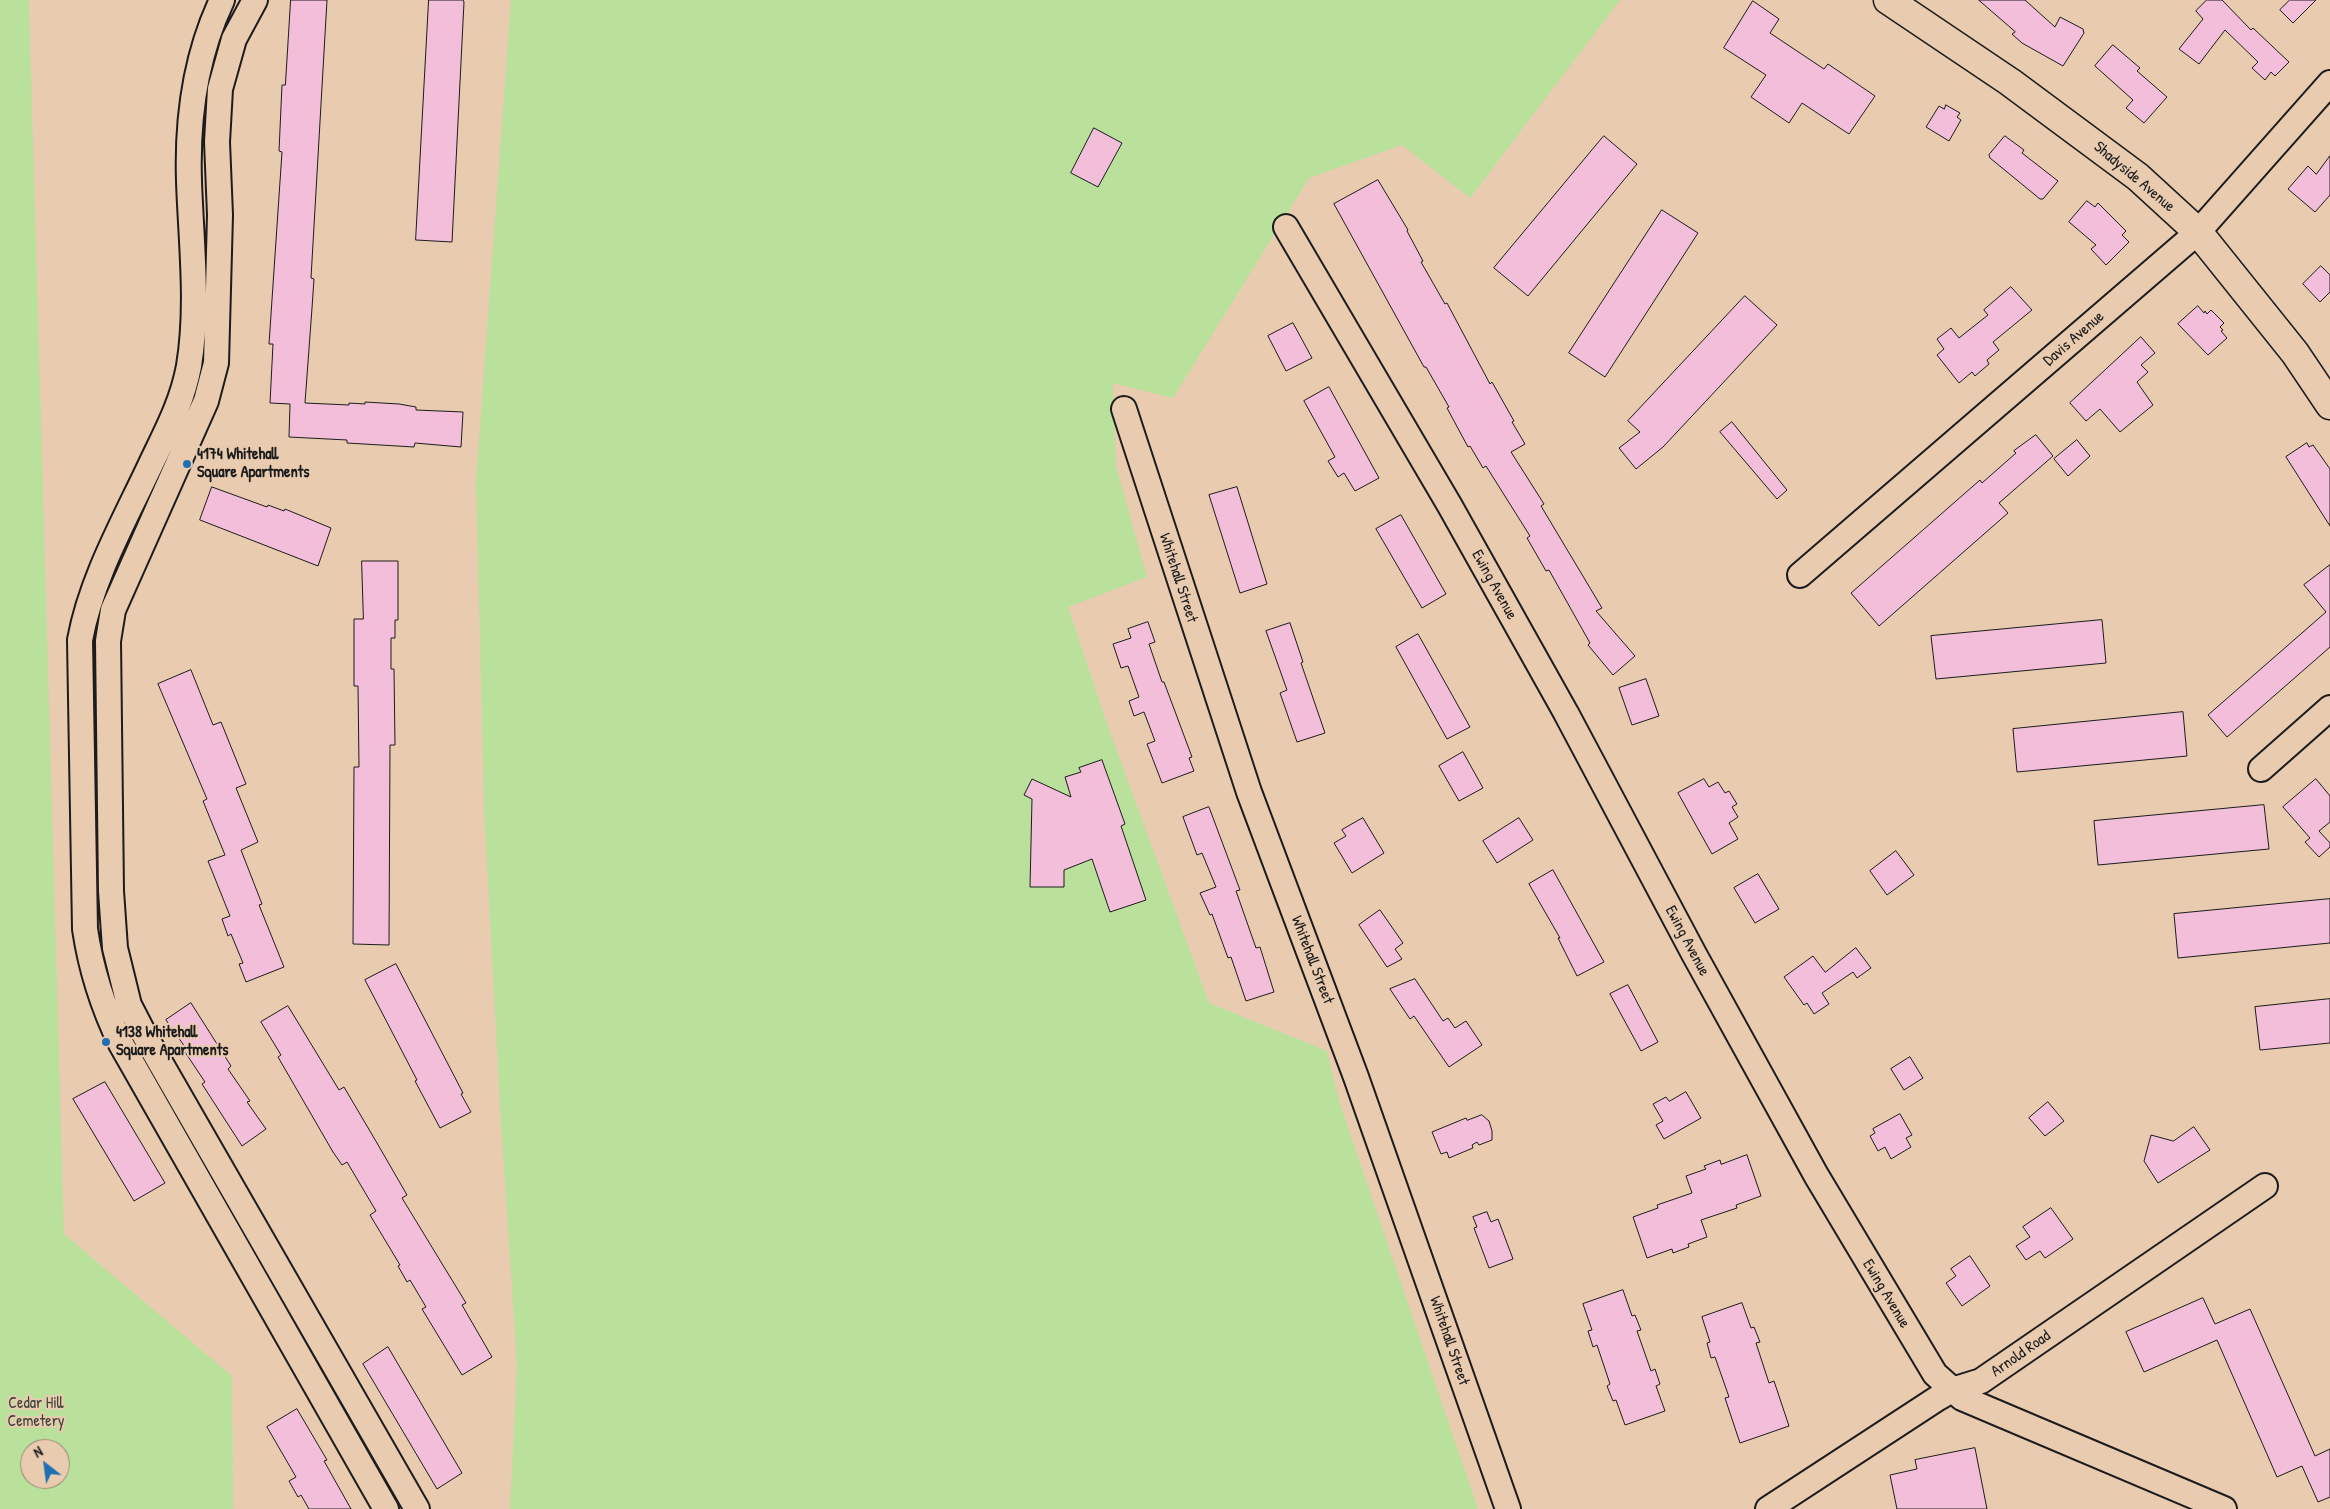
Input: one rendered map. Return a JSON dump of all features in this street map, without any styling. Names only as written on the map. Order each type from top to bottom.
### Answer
[{"type":"street","points":[[222,0],[202,52],[190,124],[189,179],[194,315],[184,390],[174,418],[149,467],[92,594],[80,640],[86,929],[89,958],[100,997],[121,1044],[386,1509]]},
{"type":"street","points":[[255,0],[234,39],[220,89],[217,142],[220,215],[216,363],[206,401],[114,610],[108,641],[111,891],[115,948],[129,1005],[145,1036],[417,1509]]},
{"type":"street","name":"Shadyside Avenue","points":[[1888,0],[2010,82],[2115,158],[2198,232],[2295,353],[2330,405]]},
{"type":"street","name":"Davis Avenue","points":[[1800,575],[2198,232],[2330,84]]},
{"type":"street","name":"Ewing Avenue","points":[[1286,227],[1460,523],[1566,713],[1694,954],[1852,1237],[1934,1374],[1962,1398],[2224,1509]]},
{"type":"street","name":"Whitehall Street","points":[[1124,409],[1249,792],[1356,1077],[1508,1509]]},
{"type":"street","points":[[2261,769],[2330,708]]},
{"type":"street","name":"Arnold Road","points":[[1768,1509],[1952,1390],[1981,1381],[2265,1186]]},
{"type":"green space","name":"Cedar Hill Cemetery","points":[[0,0],[29,0],[64,1234],[232,1376],[233,1509],[0,1509]]},
{"type":"green space","points":[[511,0],[1620,0],[1470,198],[1402,145],[1309,178],[1173,398],[1113,383],[1116,466],[1147,577],[1068,607],[1106,721],[1209,1003],[1327,1051],[1340,1104],[1478,1509],[510,1509],[517,1365],[500,1106],[484,807],[476,481]]},
{"type":"building","points":[[291,0],[327,0],[311,278],[314,279],[305,403],[349,405],[349,403],[365,404],[365,402],[399,404],[416,407],[416,410],[463,412],[461,447],[415,443],[414,447],[347,443],[347,440],[289,437],[290,404],[270,403],[273,344],[269,344],[282,152],[279,151],[282,85],[285,85]]},
{"type":"building","points":[[429,0],[463,0],[464,2],[452,242],[416,240]]},
{"type":"building","points":[[1979,0],[2025,0],[2055,27],[2060,17],[2083,29],[2084,33],[2063,66],[2022,43],[2012,34],[2015,32]]},
{"type":"building","points":[[2207,0],[2222,0],[2251,30],[2253,28],[2289,62],[2275,76],[2271,72],[2265,80],[2252,68],[2258,62],[2225,30],[2199,64],[2179,49],[2203,19],[2196,11]]},
{"type":"building","points":[[2290,0],[2316,0],[2293,23],[2280,10]]},
{"type":"building","points":[[1753,1],[1779,19],[1770,33],[1824,69],[1828,64],[1875,96],[1849,134],[1802,103],[1789,123],[1751,97],[1766,75],[1724,48]]},
{"type":"building","points":[[2113,45],[2140,68],[2137,71],[2167,97],[2144,123],[2126,108],[2133,100],[2095,66]]},
{"type":"building","points":[[1946,105],[1960,113],[1957,117],[1961,120],[1949,141],[1926,127],[1939,106],[1944,109]]},
{"type":"building","points":[[1094,128],[1122,143],[1098,187],[1071,173]]},
{"type":"building","points":[[1604,136],[1637,164],[1528,296],[1494,268]]},
{"type":"building","points":[[2005,136],[2024,150],[2022,153],[2058,181],[2043,199],[2040,199],[1990,158],[1989,155]]},
{"type":"building","points":[[2330,156],[2330,195],[2315,212],[2288,189],[2308,166],[2316,174]]},
{"type":"building","points":[[1378,180],[1408,230],[1423,261],[1421,262],[1445,304],[1447,303],[1490,384],[1492,382],[1514,421],[1512,422],[1525,444],[1511,452],[1544,504],[1541,506],[1602,608],[1596,611],[1635,656],[1613,675],[1588,645],[1590,643],[1549,570],[1546,571],[1527,538],[1530,536],[1486,466],[1483,468],[1470,446],[1468,447],[1447,408],[1449,407],[1426,367],[1424,367],[1334,204]]},
{"type":"building","points":[[2087,201],[2095,207],[2098,203],[2126,231],[2122,235],[2129,242],[2106,265],[2091,249],[2096,245],[2069,222]]},
{"type":"building","points":[[1662,210],[1698,233],[1605,377],[1569,353]]},
{"type":"building","points":[[2321,266],[2330,275],[2330,292],[2320,302],[2303,284]]},
{"type":"building","points":[[2011,287],[2032,310],[1993,342],[1999,350],[1987,360],[1989,364],[1975,376],[1972,372],[1959,383],[1937,355],[1944,349],[1937,339],[1951,328],[1959,338],[1988,315],[1984,310]]},
{"type":"building","points":[[1745,296],[1777,325],[1663,447],[1636,469],[1619,448],[1640,432],[1628,421]]},
{"type":"building","points":[[2198,306],[2207,314],[2211,310],[2224,323],[2220,327],[2227,338],[2208,355],[2178,324]]},
{"type":"building","points":[[1293,323],[1312,358],[1286,371],[1268,336]]},
{"type":"building","points":[[2141,337],[2155,353],[2141,365],[2148,372],[2137,382],[2153,405],[2120,432],[2100,409],[2086,421],[2070,403]]},
{"type":"building","points":[[1329,387],[1379,478],[1355,491],[1344,473],[1338,477],[1328,461],[1335,457],[1304,401]]},
{"type":"building","points":[[1732,422],[1787,490],[1777,499],[1720,432]]},
{"type":"building","points":[[2036,435],[2053,456],[1999,503],[2008,513],[1879,626],[1851,593],[1980,480],[1982,483],[2016,453],[2014,451]]},
{"type":"building","points":[[2077,440],[2090,456],[2068,476],[2054,459]]},
{"type":"building","points":[[2307,443],[2309,447],[2313,445],[2330,469],[2330,526],[2286,457]]},
{"type":"building","points":[[212,487],[267,507],[268,505],[284,511],[285,509],[331,528],[318,566],[200,520]]},
{"type":"building","points":[[1237,487],[1267,584],[1240,593],[1209,495]]},
{"type":"building","points":[[1401,515],[1446,594],[1422,608],[1376,529]]},
{"type":"building","points":[[362,561],[398,561],[398,620],[395,620],[395,638],[391,638],[391,669],[394,669],[395,745],[390,745],[389,945],[353,944],[354,767],[359,767],[358,686],[354,686],[354,619],[363,619]]},
{"type":"building","points":[[2330,565],[2330,647],[2227,737],[2208,715],[2326,612],[2304,585]]},
{"type":"building","points":[[2102,620],[2106,663],[1936,679],[1931,636]]},
{"type":"building","points":[[1148,622],[1155,642],[1149,644],[1192,757],[1189,758],[1194,771],[1162,783],[1147,744],[1155,741],[1144,712],[1134,716],[1129,701],[1139,697],[1128,666],[1121,668],[1113,644],[1131,638],[1128,629]]},
{"type":"building","points":[[1290,623],[1303,662],[1301,663],[1325,733],[1297,742],[1280,693],[1287,690],[1266,631]]},
{"type":"building","points":[[1418,634],[1470,727],[1447,739],[1396,647]]},
{"type":"building","points":[[191,670],[213,725],[221,722],[246,784],[236,788],[258,842],[241,850],[262,904],[259,905],[284,967],[246,982],[239,964],[243,963],[231,934],[228,936],[222,919],[230,916],[208,861],[225,855],[203,801],[207,799],[158,684]]},
{"type":"building","points":[[1646,679],[1659,716],[1632,725],[1619,688]]},
{"type":"building","points":[[2183,712],[2187,756],[2017,772],[2013,729]]},
{"type":"building","points":[[1463,752],[1483,788],[1459,801],[1439,766]]},
{"type":"building","points":[[1102,760],[1125,824],[1121,826],[1146,900],[1110,912],[1092,859],[1064,870],[1064,887],[1030,887],[1032,799],[1024,795],[1032,779],[1071,797],[1065,777],[1081,772],[1079,768]]},
{"type":"building","points":[[1704,779],[1709,787],[1718,782],[1725,793],[1729,791],[1737,804],[1732,807],[1738,817],[1729,823],[1738,839],[1712,854],[1678,793]]},
{"type":"building","points":[[2316,779],[2330,796],[2330,822],[2319,831],[2330,843],[2330,847],[2319,857],[2305,842],[2310,838],[2283,807]]},
{"type":"building","points":[[2264,805],[2269,849],[2098,865],[2094,821]]},
{"type":"building","points":[[1209,807],[1240,890],[1236,891],[1256,948],[1260,947],[1274,992],[1246,1001],[1231,957],[1228,958],[1212,914],[1210,915],[1200,893],[1216,887],[1202,853],[1197,855],[1183,817]]},
{"type":"building","points":[[1363,818],[1384,853],[1352,873],[1334,843],[1346,836],[1342,830]]},
{"type":"building","points":[[1519,818],[1533,840],[1497,863],[1483,841]]},
{"type":"building","points":[[1896,851],[1914,875],[1887,895],[1870,871]]},
{"type":"building","points":[[1553,870],[1604,962],[1577,976],[1558,938],[1560,938],[1529,884]]},
{"type":"building","points":[[1758,874],[1779,909],[1755,923],[1734,888]]},
{"type":"building","points":[[2330,899],[2330,943],[2178,958],[2174,914]]},
{"type":"building","points":[[1380,910],[1403,943],[1395,949],[1402,959],[1387,967],[1359,925]]},
{"type":"building","points":[[1856,948],[1871,968],[1857,978],[1853,972],[1822,993],[1829,1004],[1814,1014],[1807,1003],[1804,1005],[1784,977],[1813,956],[1825,972]]},
{"type":"building","points":[[396,964],[471,1112],[440,1128],[365,980]]},
{"type":"building","points":[[1415,979],[1443,1021],[1448,1018],[1455,1028],[1466,1021],[1482,1045],[1449,1067],[1414,1016],[1410,1019],[1390,989]]},
{"type":"building","points":[[1628,985],[1658,1042],[1641,1051],[1610,994]]},
{"type":"building","points":[[2330,999],[2330,1043],[2260,1050],[2255,1007]]},
{"type":"building","points":[[191,1003],[231,1066],[228,1069],[250,1101],[247,1102],[266,1129],[242,1146],[202,1084],[205,1082],[183,1049],[185,1047],[166,1020]]},
{"type":"building","points":[[288,1006],[339,1090],[344,1087],[377,1143],[407,1195],[402,1198],[466,1303],[462,1305],[492,1357],[462,1375],[422,1309],[426,1307],[410,1280],[407,1282],[398,1266],[400,1265],[370,1215],[376,1211],[347,1162],[342,1165],[333,1152],[278,1057],[281,1055],[261,1022]]},
{"type":"building","points":[[1910,1057],[1923,1078],[1904,1090],[1891,1069]]},
{"type":"building","points":[[105,1082],[165,1183],[134,1201],[73,1099]]},
{"type":"building","points":[[1686,1092],[1701,1118],[1664,1139],[1656,1125],[1663,1121],[1653,1104],[1666,1097],[1669,1101]]},
{"type":"building","points":[[2048,1102],[2064,1121],[2045,1136],[2029,1118]]},
{"type":"building","points":[[1900,1114],[1912,1135],[1906,1138],[1911,1147],[1891,1159],[1885,1147],[1878,1151],[1870,1136],[1875,1133],[1873,1129]]},
{"type":"building","points":[[1482,1115],[1489,1121],[1492,1140],[1479,1145],[1477,1142],[1472,1145],[1473,1148],[1449,1158],[1447,1152],[1441,1154],[1432,1132],[1466,1118],[1467,1120]]},
{"type":"building","points":[[2194,1127],[2210,1150],[2158,1183],[2144,1161],[2151,1135],[2173,1141]]},
{"type":"building","points":[[1747,1155],[1761,1196],[1736,1205],[1737,1208],[1701,1220],[1707,1237],[1688,1244],[1689,1247],[1673,1253],[1672,1249],[1647,1258],[1633,1217],[1658,1208],[1657,1205],[1692,1193],[1686,1176],[1706,1169],[1704,1166],[1720,1160],[1721,1164]]},
{"type":"building","points":[[2051,1208],[2073,1239],[2045,1258],[2040,1251],[2026,1260],[2016,1246],[2030,1237],[2023,1227]]},
{"type":"building","points":[[1487,1212],[1491,1222],[1498,1219],[1513,1259],[1489,1268],[1474,1228],[1477,1227],[1473,1217]]},
{"type":"building","points":[[1970,1256],[1990,1286],[1962,1306],[1946,1283],[1956,1276],[1951,1269]]},
{"type":"building","points":[[1623,1290],[1632,1316],[1635,1315],[1641,1330],[1637,1331],[1651,1371],[1655,1369],[1660,1384],[1656,1386],[1665,1411],[1625,1425],[1616,1400],[1613,1401],[1607,1386],[1610,1384],[1597,1345],[1593,1347],[1588,1331],[1592,1330],[1583,1304]]},
{"type":"building","points":[[2203,1298],[2215,1324],[2250,1309],[2315,1456],[2330,1449],[2330,1497],[2318,1502],[2302,1466],[2277,1477],[2217,1340],[2144,1372],[2126,1332]]},
{"type":"building","points":[[1742,1303],[1751,1328],[1754,1327],[1760,1342],[1756,1343],[1769,1383],[1774,1381],[1789,1426],[1740,1443],[1725,1398],[1729,1397],[1715,1357],[1711,1358],[1707,1343],[1710,1342],[1702,1317]]},
{"type":"building","points":[[388,1347],[462,1473],[437,1489],[363,1364]]},
{"type":"building","points":[[297,1409],[327,1460],[324,1461],[351,1509],[309,1509],[301,1495],[298,1497],[289,1481],[296,1477],[267,1427]]},
{"type":"building","points":[[1975,1448],[1987,1509],[1897,1509],[1890,1475],[1917,1469],[1915,1460]]},
{"type":"place","name":"4174 Whitehall Square Apartments","points":[[187,464]]},
{"type":"place","name":"4138 Whitehall Square Apartments","points":[[106,1042]]}]
